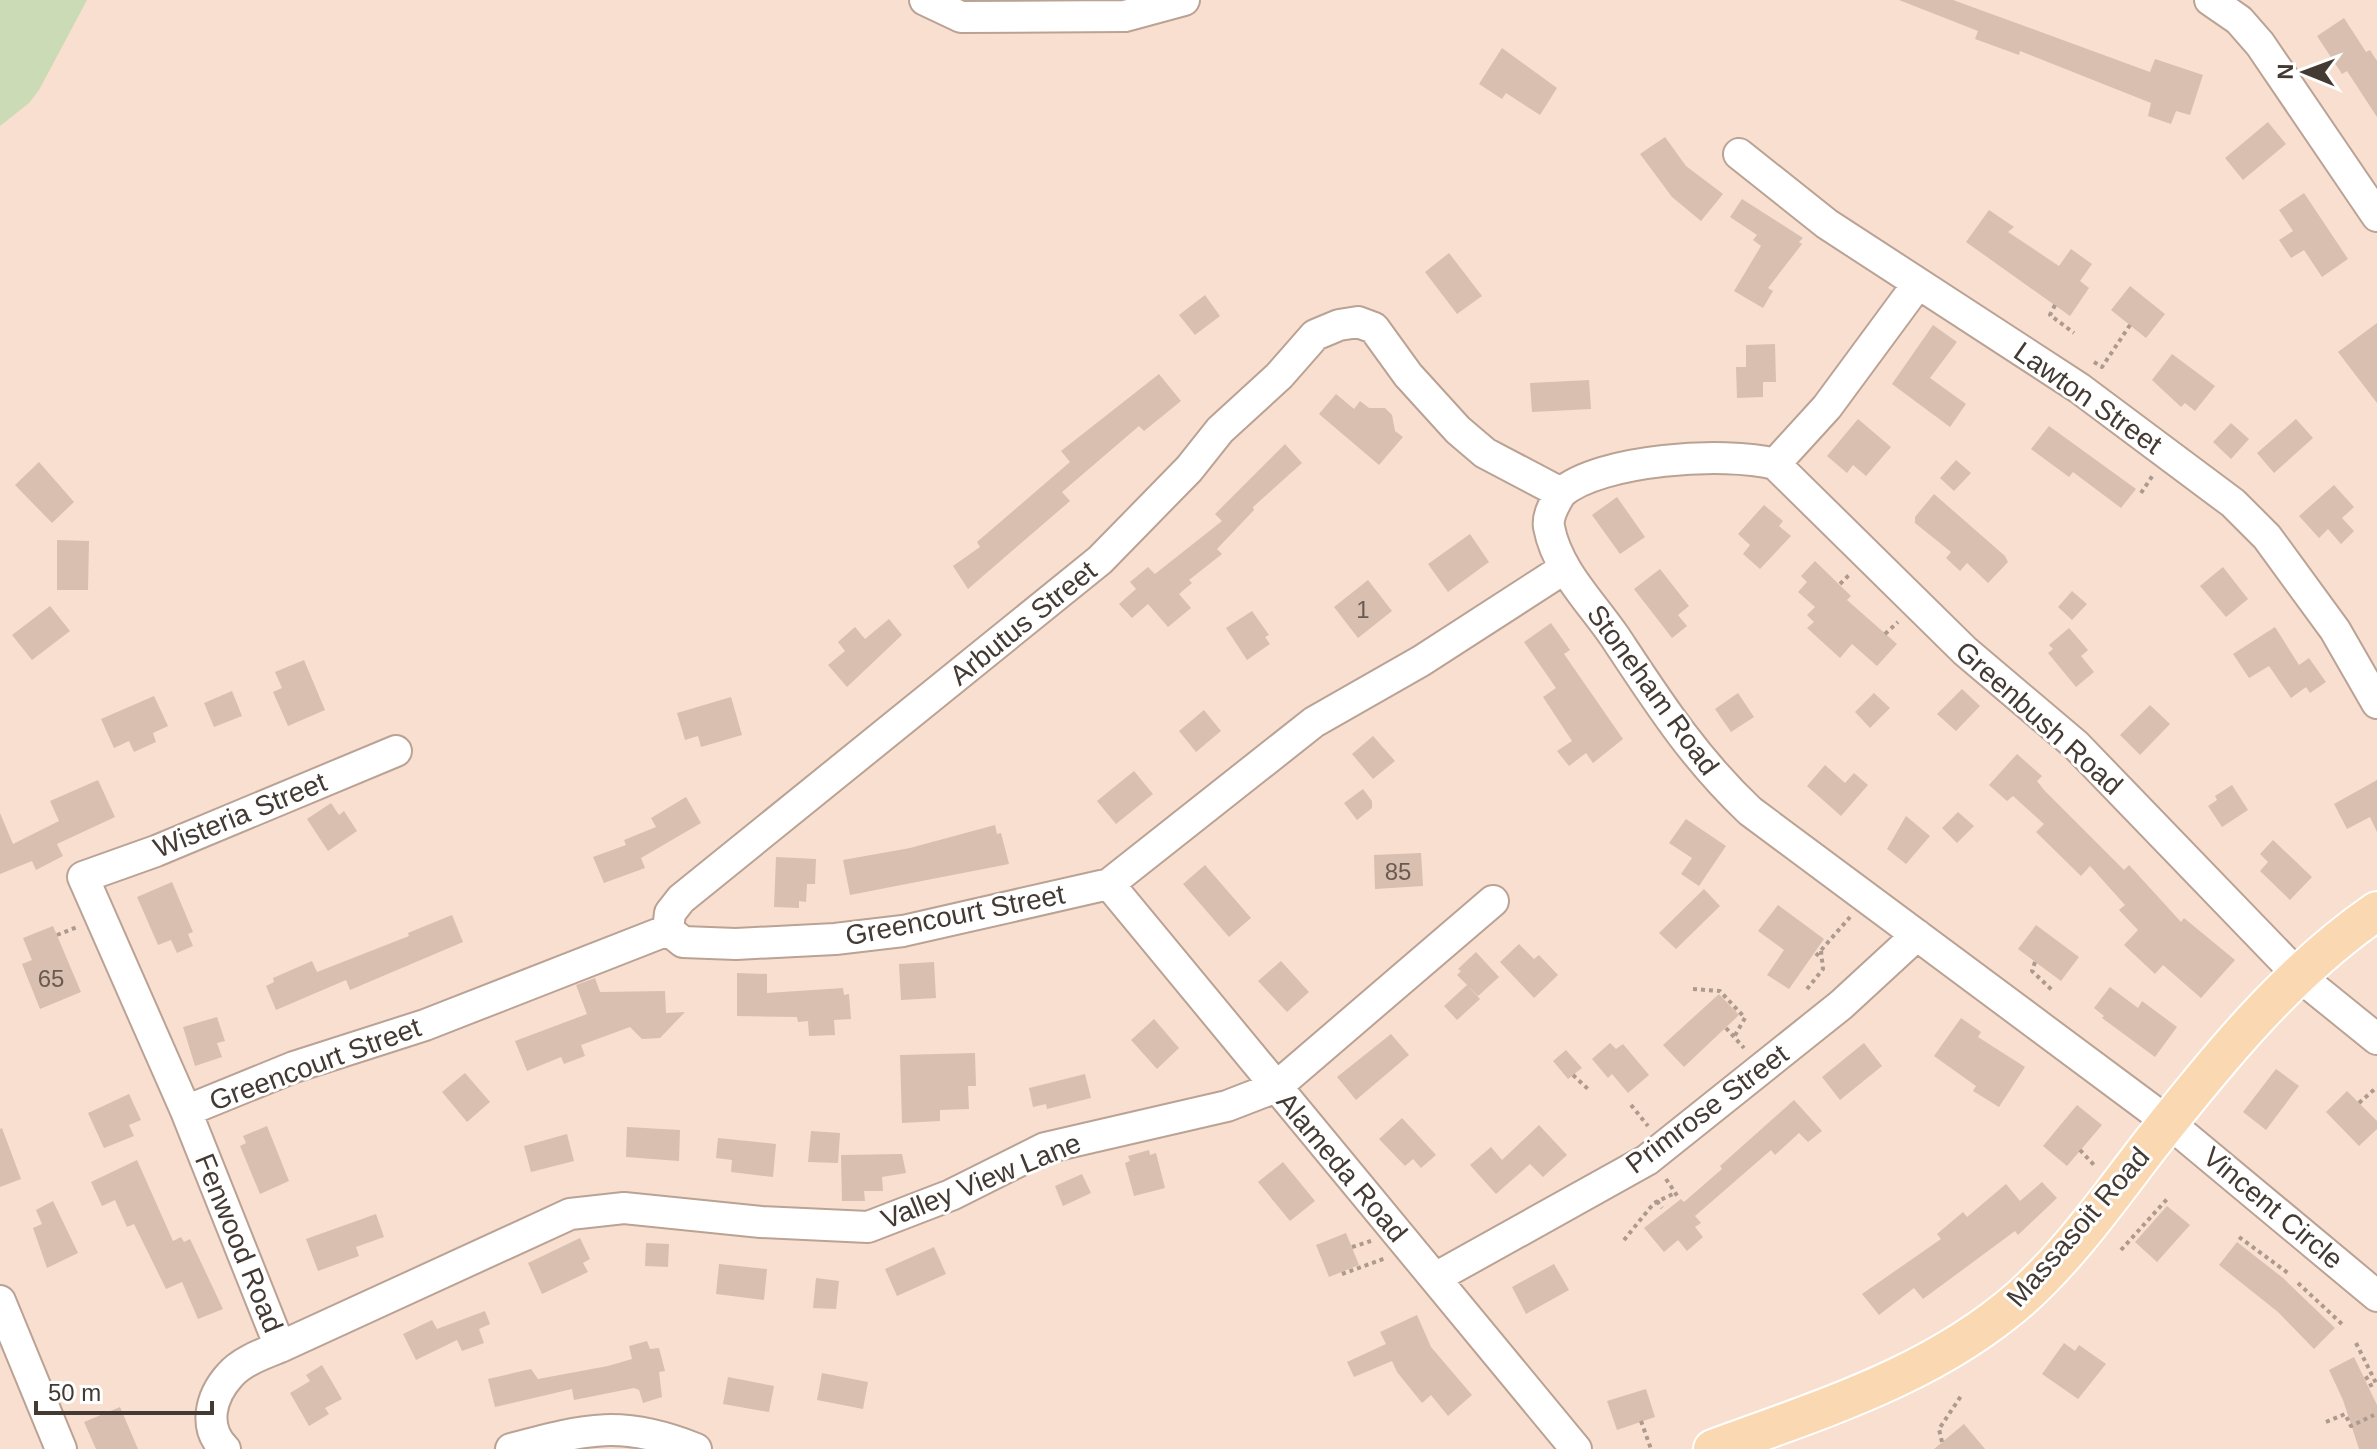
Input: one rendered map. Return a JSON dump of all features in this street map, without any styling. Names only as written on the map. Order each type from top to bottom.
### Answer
[{"type":"main road","name":"Massasoit Road","points":[[1713,1449],[1898,1379],[1981,1330],[2023,1295],[2065,1250],[2232,1045],[2340,936],[2377,911]]},
{"type":"street","points":[[925,0],[961,17],[1125,16],[1184,0]]},
{"type":"street","points":[[2210,0],[2239,20],[2260,44],[2377,216]]},
{"type":"street","name":"Lawton Street","points":[[1739,154],[1827,224],[2079,388],[2233,503],[2267,537],[2335,630],[2377,703]]},
{"type":"street","points":[[1561,493],[1587,476],[1660,463],[1733,457],[1775,464],[1827,407],[1917,285]]},
{"type":"street","name":"Arbutus Street","points":[[668,930],[670,913],[681,899],[1100,560],[1189,469],[1220,430],[1279,376],[1315,335],[1358,322],[1374,328],[1408,375],[1458,430],[1485,453],[1561,493]]},
{"type":"street","name":"Greenbush Road","points":[[1775,464],[1965,651],[2076,745],[2299,976],[2377,1039]]},
{"type":"street","name":"Stoneham Road","points":[[1561,493],[1550,513],[1549,526],[1565,568],[1696,757],[1750,811],[2168,1122]]},
{"type":"street","name":"Greencourt Street","points":[[186,1111],[294,1067],[425,1025],[668,930],[683,942],[736,944],[835,939],[903,931],[1109,884],[1314,722],[1421,661],[1565,568]]},
{"type":"street","name":"Wisteria Street","points":[[83,877],[156,851],[396,751]]},
{"type":"street","name":"Fenwood Road","points":[[83,877],[186,1111],[280,1347],[230,1374],[220,1390],[210,1417],[210,1430],[225,1449]]},
{"type":"street","name":"Alameda Road","points":[[1109,884],[1576,1449]]},
{"type":"street","name":"Valley View Lane","points":[[280,1347],[570,1214],[624,1208],[748,1221],[868,1227],[951,1195],[1045,1148],[1227,1106],[1276,1087],[1493,901]]},
{"type":"street","name":"Primrose Street","points":[[1435,1278],[1647,1160],[1841,1005],[1917,935]]},
{"type":"street","name":"Vincent Circle","points":[[2168,1122],[2377,1296]]},
{"type":"street","points":[[0,1301],[61,1449]]},
{"type":"street","points":[[511,1449],[588,1429],[614,1428],[651,1434],[696,1449]]},
{"type":"path","points":[[2055,305],[2050,315],[2074,333]]},
{"type":"path","points":[[2094,362],[2102,367],[2130,325]]},
{"type":"path","points":[[1816,956],[1864,894]]},
{"type":"path","points":[[1807,989],[1823,969],[1821,951]]},
{"type":"path","points":[[2035,962],[2032,971],[2054,992]]},
{"type":"path","points":[[1693,989],[1720,991],[1745,1018],[1734,1037]]},
{"type":"path","points":[[1573,1075],[1588,1089]]},
{"type":"path","points":[[2359,1103],[2377,1087]]},
{"type":"path","points":[[1631,1105],[1647,1125]]},
{"type":"path","points":[[2080,1150],[2096,1168]]},
{"type":"path","points":[[1624,1240],[1657,1201],[1675,1193]]},
{"type":"path","points":[[2121,1250],[2168,1198]]},
{"type":"path","points":[[1657,1201],[1662,1208]]},
{"type":"path","points":[[2239,1237],[2257,1255],[2288,1273]]},
{"type":"path","points":[[1342,1274],[1410,1249]]},
{"type":"path","points":[[2298,1283],[2343,1325]]},
{"type":"path","points":[[2313,1307],[2318,1302]]},
{"type":"path","points":[[2320,1313],[2324,1308]]},
{"type":"path","points":[[2356,1343],[2376,1384],[2369,1386]]},
{"type":"path","points":[[2365,1379],[2372,1375]]},
{"type":"path","points":[[1942,1442],[1939,1429],[1961,1396]]},
{"type":"path","points":[[2326,1422],[2345,1414],[2351,1426],[2374,1415]]},
{"type":"path","points":[[1641,1421],[1651,1449]]},
{"type":"green space","points":[[0,0],[87,0],[39,90],[29,103],[0,126]]},
{"type":"building","points":[[1899,0],[1953,0],[2150,72],[2155,59],[2203,75],[2190,115],[2176,111],[2171,124],[2148,116],[2151,103],[2020,51],[2019,55],[1975,39],[1978,31]]},
{"type":"building","points":[[2344,18],[2366,52],[2370,50],[2377,61],[2377,117],[2347,71],[2342,74],[2317,36]]},
{"type":"building","points":[[1502,48],[1557,88],[1540,115],[1506,93],[1502,99],[1479,84]]},
{"type":"building","points":[[2268,122],[2286,144],[2243,180],[2225,158]]},
{"type":"building","points":[[1665,137],[1686,166],[1723,194],[1701,221],[1672,197],[1640,154]]},
{"type":"building","points":[[2304,193],[2348,259],[2322,277],[2304,250],[2291,258],[2279,240],[2293,231],[2279,210]]},
{"type":"building","points":[[1742,199],[1803,238],[1799,242],[1802,244],[1768,288],[1773,291],[1763,308],[1734,291],[1761,246],[1753,240],[1757,235],[1730,217]]},
{"type":"building","points":[[1989,210],[2014,227],[2008,232],[2059,266],[2071,249],[2092,264],[2080,281],[2089,288],[2070,316],[1966,242]]},
{"type":"building","points":[[1449,253],[1482,296],[1457,314],[1425,272]]},
{"type":"building","points":[[2130,286],[2165,314],[2146,338],[2111,310]]},
{"type":"building","points":[[1205,295],[1220,316],[1195,335],[1179,315]]},
{"type":"building","points":[[2377,323],[2377,403],[2338,352]]},
{"type":"building","points":[[1933,325],[1957,342],[1930,378],[1966,404],[1950,427],[1892,384]]},
{"type":"building","points":[[1775,344],[1776,382],[1763,382],[1763,397],[1737,398],[1736,367],[1746,367],[1746,345]]},
{"type":"building","points":[[2172,354],[2215,386],[2195,411],[2185,403],[2181,407],[2152,380]]},
{"type":"building","points":[[1159,374],[1181,401],[1144,431],[1139,426],[1062,492],[1070,501],[968,589],[953,566],[980,547],[977,542],[1070,462],[1061,451]]},
{"type":"building","points":[[1589,380],[1591,409],[1532,412],[1530,383]]},
{"type":"building","points":[[1336,394],[1354,409],[1360,401],[1369,408],[1385,408],[1392,415],[1395,431],[1403,437],[1379,465],[1319,414]]},
{"type":"building","points":[[1858,419],[1891,447],[1866,476],[1853,465],[1847,473],[1827,456]]},
{"type":"building","points":[[2296,419],[2313,438],[2274,473],[2257,453]]},
{"type":"building","points":[[2231,423],[2249,439],[2231,459],[2213,442]]},
{"type":"building","points":[[2049,426],[2136,489],[2121,508],[2073,472],[2069,477],[2031,449]]},
{"type":"building","points":[[1285,444],[1302,463],[1253,507],[1254,510],[1217,549],[1222,554],[1189,580],[1192,583],[1179,594],[1191,608],[1168,627],[1148,604],[1132,618],[1119,604],[1136,589],[1130,582],[1148,567],[1155,574],[1222,521],[1215,514]]},
{"type":"building","points":[[1956,460],[1971,473],[1954,491],[1940,478]]},
{"type":"building","points":[[39,462],[74,502],[52,523],[15,485]]},
{"type":"building","points":[[2334,485],[2354,507],[2342,518],[2354,531],[2341,544],[2328,529],[2319,538],[2299,516]]},
{"type":"building","points":[[1934,494],[2005,556],[2008,562],[1988,583],[1967,563],[1960,571],[1946,558],[1951,552],[1915,523],[1915,517]]},
{"type":"building","points":[[1617,497],[1645,537],[1620,554],[1592,515]]},
{"type":"building","points":[[1764,505],[1783,521],[1779,526],[1791,536],[1760,569],[1743,554],[1750,545],[1738,534]]},
{"type":"building","points":[[1470,534],[1489,562],[1448,592],[1428,564]]},
{"type":"building","points":[[57,540],[89,541],[88,590],[57,590]]},
{"type":"building","points":[[1815,561],[1851,596],[1847,600],[1897,644],[1877,666],[1852,644],[1840,658],[1807,628],[1814,622],[1807,615],[1815,607],[1798,592],[1807,582],[1801,576]]},
{"type":"building","points":[[2223,567],[2248,599],[2226,617],[2200,586]]},
{"type":"building","points":[[1660,569],[1689,606],[1678,615],[1687,626],[1672,638],[1634,589]]},
{"type":"building","points":[[1368,580],[1392,611],[1358,638],[1334,607]]},
{"type":"building","points":[[2072,591],[2087,604],[2072,620],[2058,607]]},
{"type":"building","points":[[50,606],[70,631],[32,660],[12,635]]},
{"type":"building","points":[[1252,611],[1269,635],[1265,637],[1270,644],[1247,660],[1226,628]]},
{"type":"building","points":[[889,619],[902,635],[847,687],[828,665],[845,651],[838,642],[855,627],[865,639]]},
{"type":"building","points":[[1551,623],[1570,650],[1564,654],[1623,739],[1593,763],[1586,753],[1569,766],[1557,751],[1572,741],[1543,697],[1556,688],[1524,642]]},
{"type":"building","points":[[2275,627],[2299,665],[2309,658],[2326,682],[2310,693],[2306,687],[2291,698],[2269,666],[2249,678],[2233,654]]},
{"type":"building","points":[[2069,628],[2088,650],[2081,656],[2094,672],[2076,687],[2048,653],[2053,649],[2049,645]]},
{"type":"building","points":[[304,660],[325,710],[288,726],[273,692],[282,688],[275,672]]},
{"type":"building","points":[[1962,689],[1980,706],[1956,731],[1937,714]]},
{"type":"building","points":[[232,691],[242,716],[214,727],[204,703]]},
{"type":"building","points":[[1738,693],[1754,717],[1731,732],[1715,709]]},
{"type":"building","points":[[1874,693],[1890,708],[1870,728],[1855,712]]},
{"type":"building","points":[[154,696],[168,726],[153,733],[156,742],[134,752],[129,741],[114,748],[101,719]]},
{"type":"building","points":[[731,697],[742,735],[701,747],[698,736],[685,740],[677,713]]},
{"type":"building","points":[[2150,705],[2170,724],[2140,755],[2120,735]]},
{"type":"building","points":[[1204,710],[1221,731],[1196,752],[1179,731]]},
{"type":"building","points":[[1373,736],[1395,761],[1373,779],[1352,754]]},
{"type":"building","points":[[2017,754],[2042,776],[2037,781],[2044,790],[2124,870],[2129,865],[2181,922],[2184,918],[2235,960],[2201,998],[2163,965],[2155,974],[2124,945],[2138,930],[2119,910],[2125,905],[2090,866],[2081,876],[2036,832],[2044,824],[2013,796],[2007,801],[1989,785]]},
{"type":"building","points":[[1825,765],[1845,783],[1854,773],[1868,785],[1841,816],[1807,786]]},
{"type":"building","points":[[1134,771],[1153,794],[1116,824],[1097,801]]},
{"type":"building","points":[[98,780],[115,817],[57,844],[63,856],[36,870],[32,861],[0,874],[0,813],[13,844],[59,821],[50,801]]},
{"type":"building","points":[[2377,780],[2377,832],[2370,817],[2347,829],[2334,804]]},
{"type":"building","points":[[2232,785],[2248,810],[2222,827],[2208,806],[2217,800],[2215,796]]},
{"type":"building","points":[[1363,789],[1372,801],[1372,808],[1357,820],[1344,803]]},
{"type":"building","points":[[686,797],[701,823],[641,858],[645,868],[604,883],[593,857],[626,845],[624,840],[656,827],[651,818]]},
{"type":"building","points":[[331,803],[339,815],[344,811],[357,831],[328,851],[307,819]]},
{"type":"building","points":[[1958,812],[1974,826],[1957,843],[1942,828]]},
{"type":"building","points":[[1906,816],[1930,836],[1906,864],[1887,849]]},
{"type":"building","points":[[1686,819],[1726,846],[1699,886],[1681,874],[1692,858],[1669,843]]},
{"type":"building","points":[[995,825],[997,834],[1001,833],[1009,864],[850,895],[843,860],[910,848]]},
{"type":"building","points":[[2273,840],[2312,877],[2290,900],[2260,871],[2268,862],[2260,854]]},
{"type":"building","points":[[1421,853],[1423,886],[1375,889],[1374,855]]},
{"type":"building","points":[[776,857],[816,859],[815,884],[807,884],[806,902],[799,901],[799,908],[774,907]]},
{"type":"building","points":[[1205,865],[1251,918],[1229,937],[1183,884]]},
{"type":"building","points":[[172,882],[193,932],[188,934],[193,946],[177,953],[171,940],[158,945],[137,897]]},
{"type":"building","points":[[1704,889],[1720,906],[1676,949],[1659,933]]},
{"type":"building","points":[[1778,905],[1824,939],[1789,989],[1767,975],[1784,950],[1758,931]]},
{"type":"building","points":[[452,915],[463,942],[350,990],[346,980],[276,1010],[266,986],[274,982],[273,978],[312,961],[317,972],[409,936],[408,933]]},
{"type":"building","points":[[2036,925],[2079,957],[2061,981],[2018,949]]},
{"type":"building","points":[[53,926],[81,992],[40,1009],[22,964],[32,960],[23,938]]},
{"type":"building","points":[[1519,944],[1534,959],[1539,955],[1558,975],[1534,998],[1500,962]]},
{"type":"building","points":[[1476,952],[1499,977],[1478,996],[1457,975],[1461,971],[1458,969]]},
{"type":"building","points":[[1281,961],[1309,992],[1287,1012],[1258,981]]},
{"type":"building","points":[[934,962],[936,998],[901,1000],[899,964]]},
{"type":"building","points":[[737,973],[767,974],[767,993],[843,988],[844,995],[849,994],[851,1019],[834,1020],[835,1035],[809,1036],[808,1021],[798,1022],[797,1017],[737,1016]]},
{"type":"building","points":[[595,978],[600,992],[665,991],[666,1013],[685,1012],[660,1038],[642,1039],[630,1027],[581,1045],[585,1056],[564,1064],[561,1057],[527,1071],[515,1041],[587,1014],[576,985]]},
{"type":"building","points":[[1467,985],[1480,999],[1457,1020],[1444,1006]]},
{"type":"building","points":[[2110,987],[2138,1008],[2142,1001],[2177,1027],[2155,1057],[2102,1018],[2104,1016],[2094,1008]]},
{"type":"building","points":[[1719,994],[1739,1015],[1684,1067],[1663,1045]]},
{"type":"building","points":[[217,1017],[225,1041],[217,1043],[222,1057],[195,1066],[183,1027]]},
{"type":"building","points":[[1961,1018],[1981,1032],[1978,1037],[2025,1067],[1999,1107],[1973,1091],[1976,1086],[1934,1056]]},
{"type":"building","points":[[1154,1019],[1179,1048],[1157,1069],[1131,1040]]},
{"type":"building","points":[[1391,1034],[1409,1055],[1356,1100],[1337,1077]]},
{"type":"building","points":[[1610,1043],[1616,1049],[1623,1044],[1649,1075],[1628,1093],[1612,1074],[1608,1078],[1592,1059]]},
{"type":"building","points":[[1864,1043],[1882,1066],[1840,1100],[1822,1077]]},
{"type":"building","points":[[1566,1050],[1582,1068],[1568,1079],[1553,1061]]},
{"type":"building","points":[[975,1053],[976,1086],[968,1086],[969,1109],[940,1110],[940,1121],[902,1123],[900,1055]]},
{"type":"building","points":[[2276,1069],[2299,1086],[2266,1130],[2243,1112]]},
{"type":"building","points":[[465,1073],[490,1102],[467,1122],[442,1092]]},
{"type":"building","points":[[1085,1074],[1091,1098],[1047,1109],[1046,1104],[1033,1107],[1029,1088]]},
{"type":"building","points":[[2347,1091],[2377,1121],[2377,1129],[2359,1146],[2326,1112]]},
{"type":"building","points":[[129,1094],[141,1120],[129,1125],[134,1136],[104,1148],[88,1113]]},
{"type":"building","points":[[1794,1100],[1822,1131],[1808,1142],[1799,1133],[1775,1155],[1771,1150],[1695,1216],[1701,1223],[1695,1227],[1703,1237],[1687,1251],[1678,1240],[1664,1252],[1644,1228],[1681,1199],[1684,1202]]},
{"type":"building","points":[[2077,1105],[2102,1125],[2067,1166],[2043,1146]]},
{"type":"building","points":[[1402,1118],[1436,1155],[1421,1168],[1413,1159],[1405,1166],[1379,1139]]},
{"type":"building","points":[[1539,1125],[1567,1155],[1543,1177],[1530,1164],[1496,1194],[1470,1165],[1491,1147],[1502,1160]]},
{"type":"building","points":[[267,1126],[289,1181],[260,1194],[240,1146],[246,1143],[243,1136]]},
{"type":"building","points":[[627,1127],[680,1130],[679,1161],[626,1157]]},
{"type":"building","points":[[0,1129],[21,1179],[0,1187]]},
{"type":"building","points":[[811,1131],[840,1133],[838,1163],[808,1162]]},
{"type":"building","points":[[567,1134],[574,1161],[531,1172],[524,1146]]},
{"type":"building","points":[[718,1138],[776,1144],[773,1177],[731,1172],[732,1160],[716,1158]]},
{"type":"building","points":[[1149,1150],[1150,1155],[1156,1153],[1165,1188],[1134,1196],[1125,1163],[1130,1161],[1128,1156]]},
{"type":"building","points":[[902,1154],[906,1173],[882,1177],[883,1191],[864,1191],[865,1201],[842,1201],[841,1155]]},
{"type":"building","points":[[137,1160],[173,1241],[181,1237],[184,1242],[190,1239],[223,1309],[198,1319],[182,1282],[166,1289],[134,1224],[127,1227],[115,1200],[102,1206],[91,1182]]},
{"type":"building","points":[[1283,1162],[1315,1201],[1290,1221],[1258,1182]]},
{"type":"building","points":[[1082,1174],[1091,1193],[1063,1206],[1055,1186]]},
{"type":"building","points":[[2042,1182],[2057,1198],[2018,1235],[2015,1231],[1923,1299],[1914,1288],[1879,1315],[1862,1294],[1941,1239],[1937,1234],[1963,1212],[1967,1217],[2006,1184],[2020,1201]]},
{"type":"building","points":[[53,1201],[78,1253],[47,1268],[33,1228],[42,1224],[36,1210]]},
{"type":"building","points":[[2167,1206],[2190,1225],[2157,1262],[2135,1242]]},
{"type":"building","points":[[376,1214],[384,1237],[356,1247],[359,1256],[318,1271],[306,1239]]},
{"type":"building","points":[[1346,1233],[1359,1265],[1329,1277],[1316,1245]]},
{"type":"building","points":[[580,1238],[590,1259],[583,1263],[588,1272],[542,1294],[528,1263]]},
{"type":"building","points":[[2237,1242],[2283,1278],[2335,1328],[2314,1349],[2278,1312],[2219,1265]]},
{"type":"building","points":[[646,1243],[669,1244],[668,1267],[645,1266]]},
{"type":"building","points":[[934,1247],[946,1274],[897,1296],[885,1269]]},
{"type":"building","points":[[719,1264],[767,1269],[764,1300],[716,1294]]},
{"type":"building","points":[[1554,1264],[1569,1290],[1526,1314],[1512,1287]]},
{"type":"building","points":[[816,1278],[839,1281],[836,1309],[813,1308]]},
{"type":"building","points":[[485,1311],[490,1324],[479,1329],[484,1343],[462,1351],[457,1340],[416,1360],[403,1334],[432,1320],[437,1329]]},
{"type":"building","points":[[1417,1315],[1431,1347],[1472,1395],[1448,1416],[1431,1395],[1422,1403],[1392,1361],[1354,1377],[1347,1362],[1386,1344],[1380,1332]]},
{"type":"building","points":[[647,1341],[650,1349],[659,1348],[665,1371],[659,1372],[662,1397],[643,1403],[639,1390],[634,1388],[574,1400],[572,1389],[495,1407],[488,1379],[531,1369],[538,1379],[608,1366],[632,1359],[629,1346]]},
{"type":"building","points":[[2064,1343],[2075,1351],[2079,1345],[2106,1364],[2078,1399],[2042,1374]]},
{"type":"building","points":[[2354,1357],[2377,1405],[2377,1449],[2359,1449],[2343,1400],[2329,1370]]},
{"type":"building","points":[[322,1365],[342,1399],[325,1408],[329,1414],[309,1426],[290,1393],[310,1381],[306,1375]]},
{"type":"building","points":[[822,1373],[868,1382],[863,1409],[817,1400]]},
{"type":"building","points":[[728,1377],[774,1386],[769,1412],[723,1404]]},
{"type":"building","points":[[1646,1389],[1655,1417],[1617,1430],[1607,1401]]},
{"type":"building","points":[[120,1407],[138,1449],[96,1449],[84,1422]]},
{"type":"building","points":[[1964,1424],[1985,1449],[1934,1449]]}]
